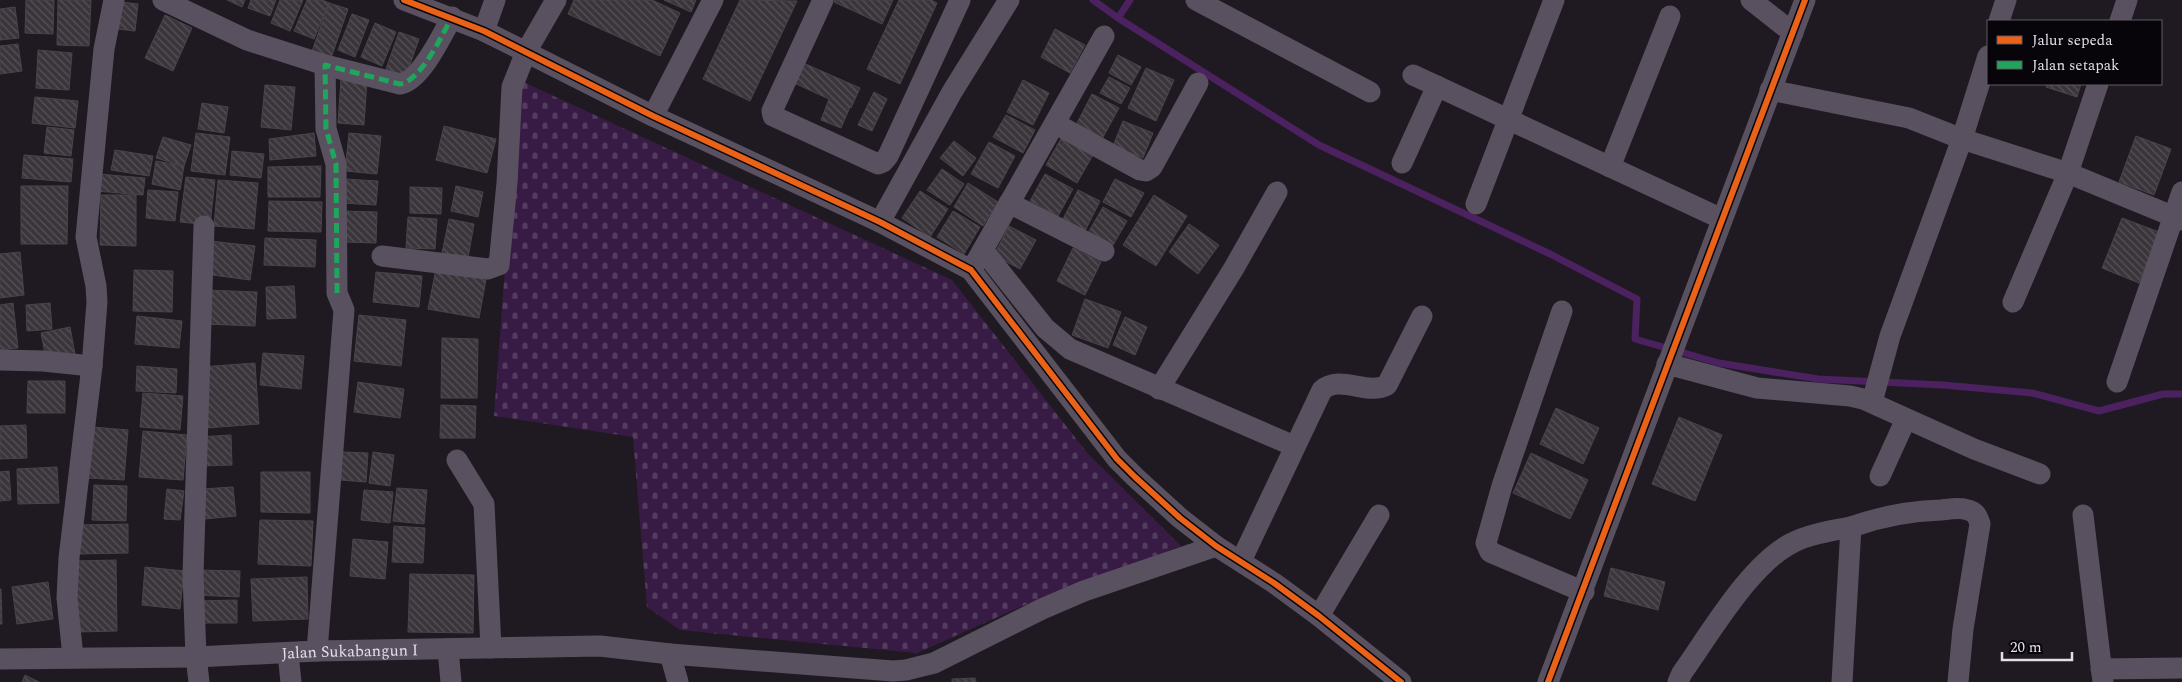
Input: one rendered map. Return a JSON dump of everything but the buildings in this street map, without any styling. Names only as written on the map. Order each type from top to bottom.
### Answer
[{"type":"street","points":[[73,658],[67,598],[69,558],[92,366],[96,286],[86,237],[104,49],[114,0]]},
{"type":"street","points":[[163,0],[247,40],[325,65],[400,84],[406,84],[418,73],[452,17]]},
{"type":"street","points":[[404,0],[484,31],[653,116],[880,222],[970,270],[1117,458],[1135,477],[1180,518],[1216,546],[1241,561],[1319,616],[1401,682]]},
{"type":"street","points":[[484,31],[495,0]]},
{"type":"street","points":[[382,256],[488,269],[499,265],[507,183],[511,93],[526,52],[556,0]]},
{"type":"street","points":[[653,116],[713,0]]},
{"type":"street","points":[[823,0],[772,111],[773,116],[878,164],[883,162],[888,156],[960,0]]},
{"type":"street","points":[[880,222],[952,92],[1009,0]]},
{"type":"street","points":[[1196,0],[1370,92]]},
{"type":"street","points":[[1476,204],[1510,120],[1554,0]]},
{"type":"street","points":[[1750,0],[1792,33]]},
{"type":"street","points":[[1548,682],[1584,592],[1668,361],[1805,0]]},
{"type":"street","points":[[1999,20],[2006,0]]},
{"type":"street","points":[[2120,20],[2127,0]]},
{"type":"street","points":[[1610,167],[1670,16]]},
{"type":"street","points":[[970,270],[1056,124],[1104,36]]},
{"type":"street","points":[[1873,395],[1883,358],[1962,139],[1987,59]]},
{"type":"street","points":[[317,651],[344,310],[337,293],[336,164],[326,130],[325,65]]},
{"type":"street","points":[[1413,75],[1722,220]]},
{"type":"street","points":[[1056,124],[1140,170],[1146,171],[1152,167],[1198,84]]},
{"type":"street","points":[[2013,302],[2068,173],[2098,85]]},
{"type":"street","points":[[1402,163],[1437,86]]},
{"type":"street","points":[[1770,90],[1909,118],[1962,139],[2068,173],[2178,218]]},
{"type":"street","points":[[1159,389],[1234,268],[1277,192]]},
{"type":"street","points":[[2116,382],[2178,218],[2182,192]]},
{"type":"street","points":[[1009,203],[1104,252]]},
{"type":"street","points":[[199,682],[196,657],[193,575],[204,226]]},
{"type":"street","points":[[983,250],[1052,335],[1070,349],[1294,446]]},
{"type":"street","points":[[1562,311],[1502,486],[1486,543],[1490,552],[1584,592]]},
{"type":"street","points":[[1241,561],[1322,390],[1333,383],[1373,388],[1383,387],[1387,384],[1422,316]]},
{"type":"street","points":[[0,360],[43,361],[92,366]]},
{"type":"street","points":[[1668,361],[1757,388],[1850,396],[1873,395],[1906,418],[1974,449],[2040,474]]},
{"type":"street","points":[[1880,476],[1906,418]]},
{"type":"street","points":[[457,460],[484,504],[492,648]]},
{"type":"street","points":[[1678,682],[1682,673],[1742,589],[1763,564],[1790,544],[1815,535],[1851,527],[1880,516],[1909,511],[1960,509],[1968,510],[1978,517],[1980,524],[1963,630],[1958,682]]},
{"type":"street","points":[[1319,616],[1379,515]]},
{"type":"street","points":[[2083,516],[2102,676],[2182,668]]},
{"type":"street","points":[[1842,682],[1851,527]]},
{"type":"street","name":"Jalan Sukabangun I","points":[[0,659],[196,657],[288,654],[317,651],[600,646],[670,654],[893,671],[915,669],[935,673],[1042,609],[1084,591],[1216,546]]},
{"type":"street","points":[[448,648],[451,682]]},
{"type":"street","points":[[288,654],[291,682]]},
{"type":"street","points":[[670,654],[678,682]]},
{"type":"green space","points":[[519,80],[952,280],[1088,454],[1181,546],[1020,607],[917,653],[680,630],[647,607],[633,437],[494,416]]},
{"type":"waterway","points":[[1093,0],[1118,18],[1319,145],[1550,254],[1637,299],[1635,339],[1719,363],[1818,379],[1943,385],[2032,393],[2099,411],[2163,394],[2182,394]]},
{"type":"waterway","points":[[1118,18],[1130,0]]},
{"type":"marked path","points":[[337,293],[336,164],[326,129],[325,65],[400,84],[408,81],[416,75],[430,56],[452,17]]},
{"type":"cycle path","points":[[404,0],[484,31],[653,116],[880,222],[971,270],[1117,459],[1135,477],[1180,518],[1216,546],[1274,583],[1319,616],[1401,682]]},
{"type":"cycle path","points":[[1548,682],[1805,0]]}]
